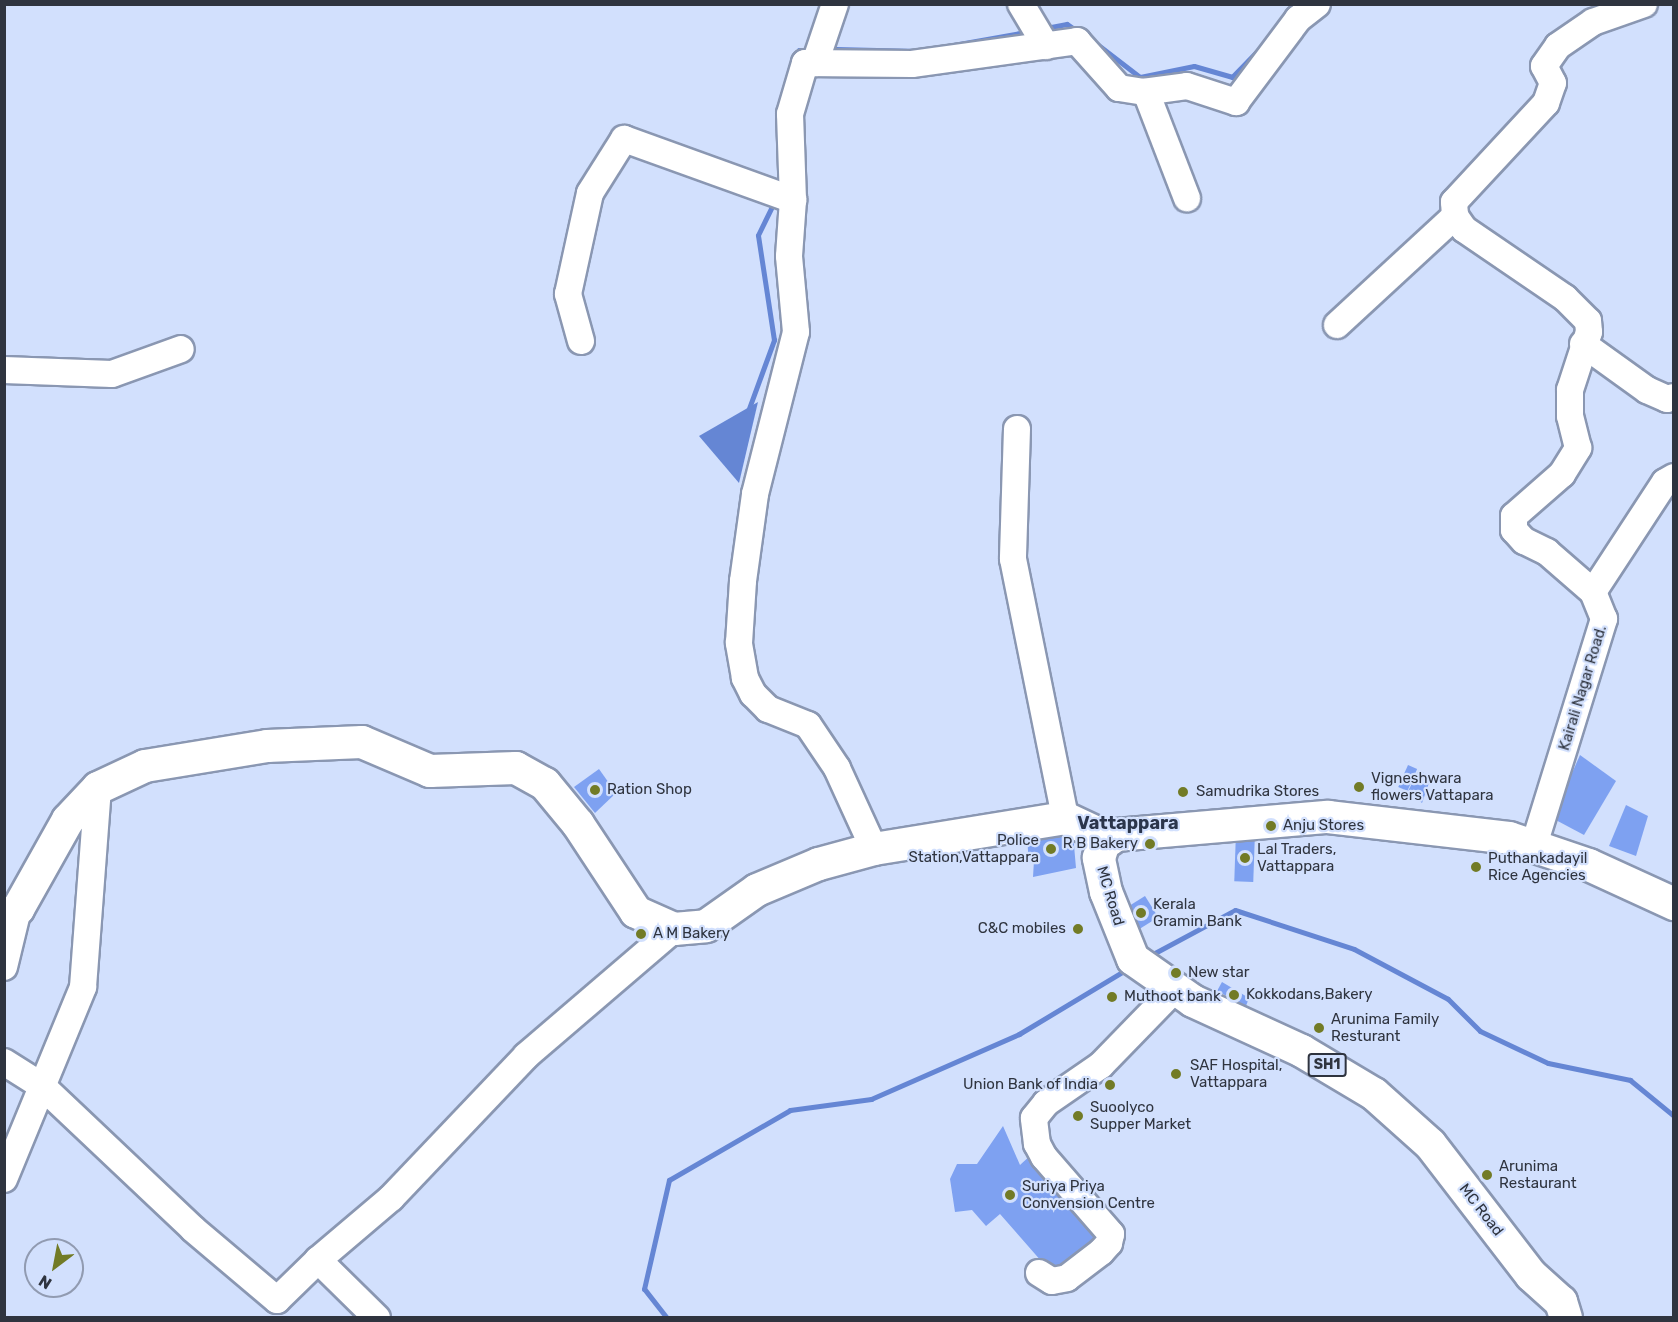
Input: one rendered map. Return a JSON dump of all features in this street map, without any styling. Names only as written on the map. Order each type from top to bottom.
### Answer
[{"type":"main road","points":[[11,914],[68,820],[98,788],[145,766],[267,746],[362,742],[430,771],[516,768],[544,784],[578,824],[636,912],[674,929],[706,926],[757,890],[819,864],[874,849],[1065,818],[1110,839],[1277,818],[1328,816],[1509,838],[1589,865],[1674,904]]},
{"type":"main road","name":"MC Road","points":[[1110,839],[1104,843],[1099,858],[1103,879],[1133,960],[1174,990],[1302,1051],[1374,1094],[1430,1144],[1531,1275],[1561,1302],[1566,1317]]},
{"type":"street","points":[[815,63],[835,4]]},
{"type":"street","points":[[1021,4],[1046,46]]},
{"type":"street","points":[[874,849],[837,768],[808,725],[768,709],[753,694],[745,678],[739,644],[743,580],[755,494],[796,332],[789,256],[793,200],[790,114],[805,63],[912,64],[1081,42],[1119,88],[1146,92],[1186,86],[1236,102],[1298,19],[1317,4]]},
{"type":"street","points":[[1337,325],[1455,216],[1454,202],[1546,103],[1552,83],[1544,66],[1558,46],[1593,21],[1644,4]]},
{"type":"street","points":[[1146,92],[1188,198]]},
{"type":"street","points":[[581,341],[568,294],[590,193],[624,139],[793,200]]},
{"type":"street","name":"Kairali Nagar Road.","points":[[1455,216],[1480,241],[1565,298],[1588,321],[1589,332],[1583,344],[1570,390],[1570,416],[1578,448],[1562,474],[1514,516],[1514,530],[1524,542],[1548,552],[1593,591],[1604,619],[1534,845]]},
{"type":"street","points":[[1583,344],[1647,390],[1667,399],[1674,397]]},
{"type":"street","points":[[4,370],[112,374],[181,349]]},
{"type":"street","points":[[1017,429],[1013,559],[1065,818]]},
{"type":"street","points":[[1593,591],[1665,482],[1674,477]]},
{"type":"street","points":[[4,1179],[82,987],[98,788]]},
{"type":"street","points":[[4,967],[11,914]]},
{"type":"street","points":[[4,1062],[42,1086],[193,1229],[277,1300],[318,1260],[391,1198],[526,1056],[674,929]]},
{"type":"street","points":[[1038,1273],[1052,1281],[1067,1278],[1101,1252],[1109,1243],[1111,1234],[1044,1157],[1035,1137],[1034,1119],[1046,1103],[1101,1065],[1174,990]]},
{"type":"street","points":[[318,1260],[377,1317]]},
{"type":"water","points":[[758,402],[739,483],[699,436]]},
{"type":"building","points":[[1580,755],[1616,781],[1584,835],[1552,818]]},
{"type":"building","points":[[1408,765],[1417,769],[1407,791],[1398,787]]},
{"type":"building","name":"Ration Shop","points":[[599,769],[616,793],[595,813],[574,787]]},
{"type":"building","points":[[1419,770],[1431,777],[1422,803],[1408,791]]},
{"type":"building","points":[[1626,805],[1648,816],[1636,856],[1609,846]]},
{"type":"building","name":"Lal Traders, Vattappara","points":[[1236,831],[1255,832],[1253,882],[1234,881]]},
{"type":"building","name":"Police Station,Vattappara","points":[[1073,834],[1076,868],[1033,877],[1034,860],[1029,863],[1027,838]]},
{"type":"building","name":"Kerala Gramin Bank","points":[[1145,896],[1158,917],[1137,930],[1124,909]]},
{"type":"building","name":"Kokkodans,Bakery","points":[[1222,982],[1249,998],[1246,1006],[1217,991]]},
{"type":"building","name":"Suriya Priya Convension Centre","points":[[1003,1126],[1020,1165],[1032,1154],[1104,1237],[1056,1278],[1000,1214],[986,1226],[972,1210],[955,1212],[950,1179],[957,1164],[977,1164]]},
{"type":"waterway","points":[[1051,27],[1067,24],[1080,33]]},
{"type":"waterway","points":[[942,47],[1020,33]]},
{"type":"waterway","points":[[1093,41],[1140,77],[1194,66],[1232,77],[1264,44]]},
{"type":"waterway","points":[[836,49],[918,51]]},
{"type":"waterway","points":[[796,59],[799,50],[804,50]]},
{"type":"waterway","points":[[748,411],[774,340],[758,235],[771,208]]},
{"type":"waterway","points":[[1151,955],[1235,910],[1354,949],[1448,999],[1480,1031],[1548,1063],[1630,1080],[1674,1116]]},
{"type":"waterway","points":[[667,1318],[644,1289],[669,1180],[790,1110],[871,1099],[1019,1034],[1124,971]]},
{"type":"place","name":"Vigneshwara flowers Vattapara","points":[[1359,787]]},
{"type":"place","name":"Ration Shop","points":[[595,790]]},
{"type":"place","name":"Samudrika Stores","points":[[1183,792]]},
{"type":"place","name":"Anju Stores","points":[[1271,826]]},
{"type":"place","name":"R B Bakery","points":[[1150,844]]},
{"type":"place","name":"Police Station,Vattappara","points":[[1051,849]]},
{"type":"place","name":"Lal Traders, Vattappara","points":[[1245,858]]},
{"type":"place","name":"Puthankadayil Rice Agencies","points":[[1476,867]]},
{"type":"place","name":"Kerala Gramin Bank","points":[[1141,913]]},
{"type":"place","name":"C&C mobiles","points":[[1078,929]]},
{"type":"place","name":"A M Bakery","points":[[641,934]]},
{"type":"place","name":"New star","points":[[1176,973]]},
{"type":"place","name":"Kokkodans,Bakery","points":[[1234,995]]},
{"type":"place","name":"Muthoot bank","points":[[1112,997]]},
{"type":"place","name":"Arunima Family Resturant","points":[[1319,1028]]},
{"type":"place","name":"SAF Hospital, Vattappara","points":[[1176,1074]]},
{"type":"place","name":"Union Bank of India","points":[[1110,1085]]},
{"type":"place","name":"Suoolyco Supper Market","points":[[1078,1116]]},
{"type":"place","name":"Arunima Restaurant","points":[[1487,1175]]},
{"type":"place","name":"Suriya Priya Convension Centre","points":[[1010,1195]]},
{"type":"district","name":"Vattappara","points":[[1128,823]]}]
